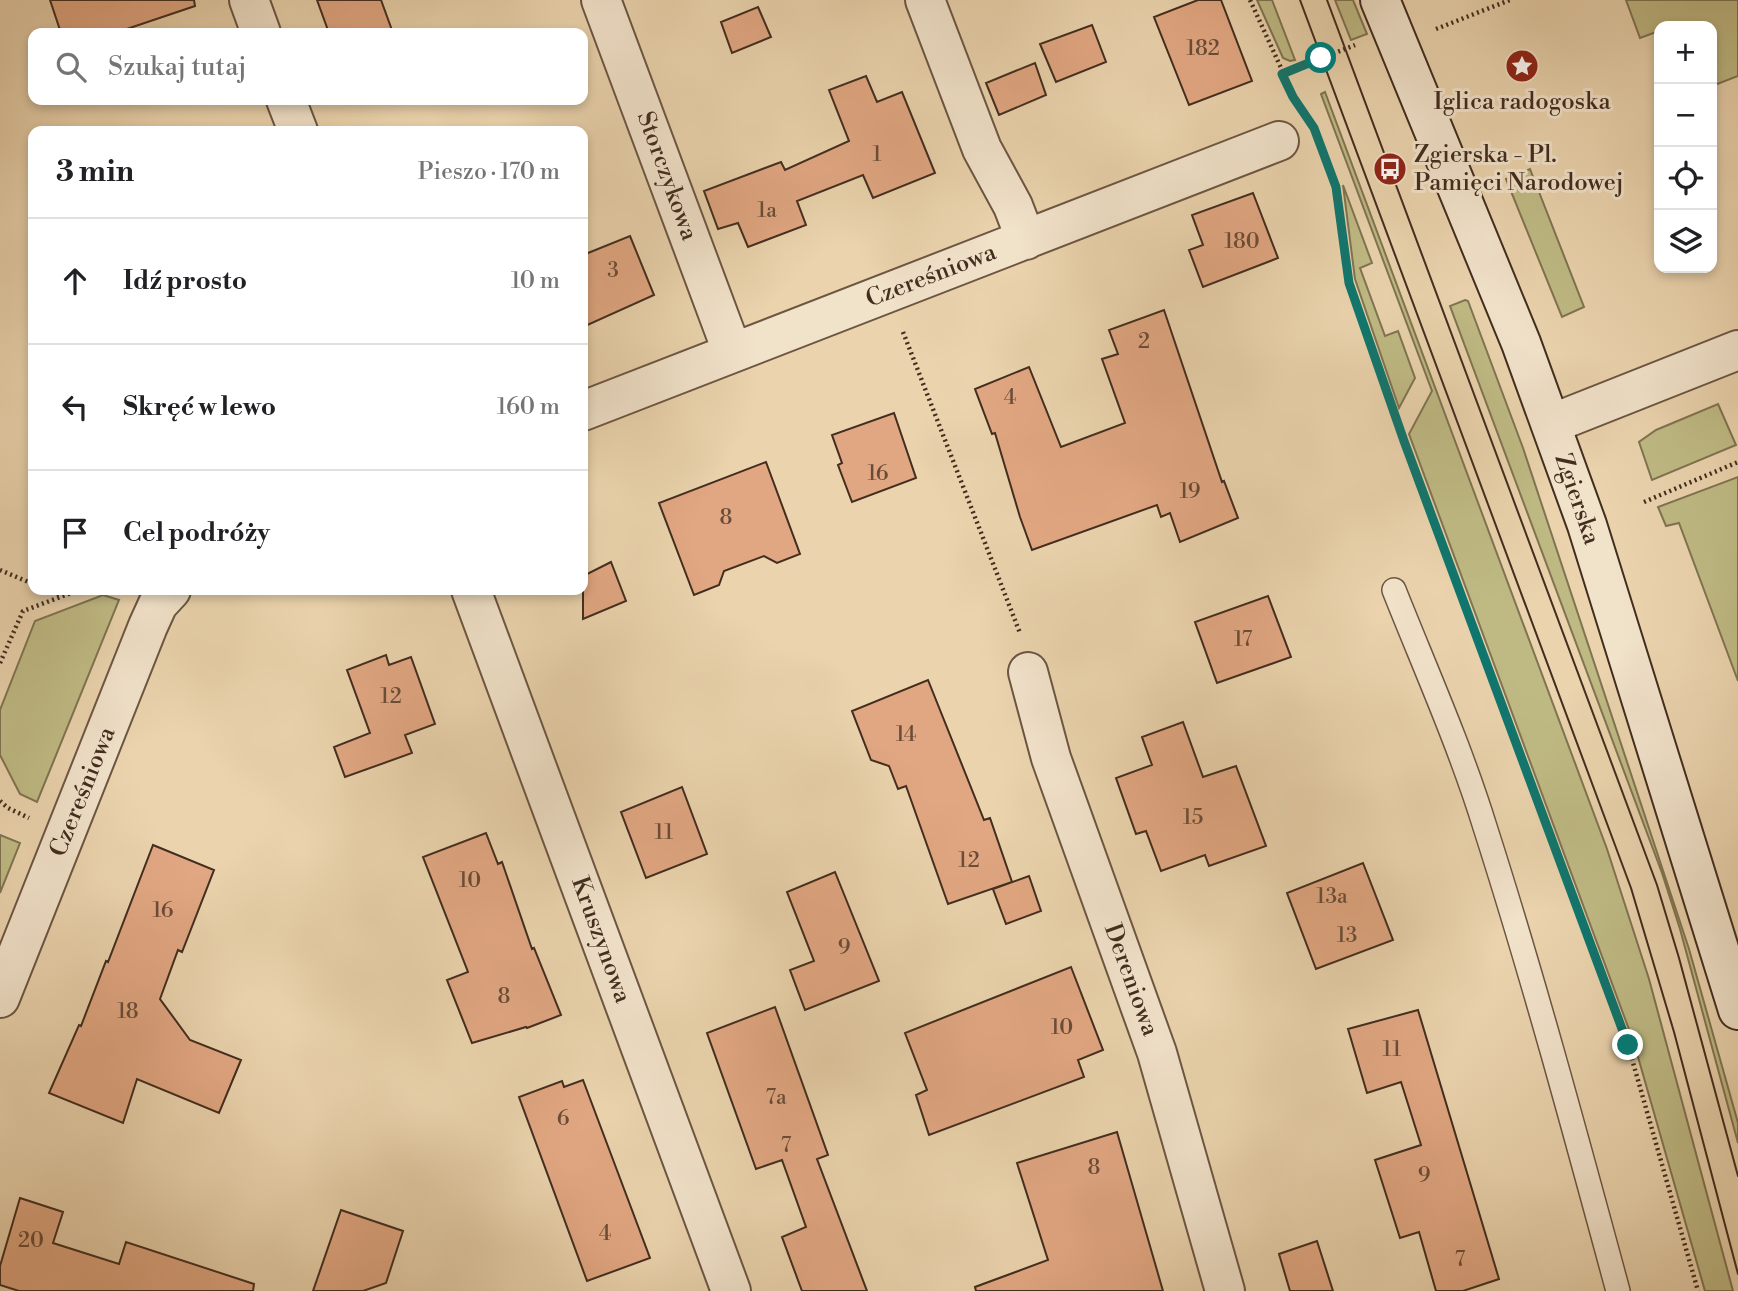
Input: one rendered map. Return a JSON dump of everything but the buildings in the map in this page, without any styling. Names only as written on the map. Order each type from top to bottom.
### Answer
[{"type":"street","points":[[248,0],[259,28]]},
{"type":"street","name":"Storczykowa","points":[[601,0],[732,351]]},
{"type":"street","points":[[925,0],[982,149],[1013,206],[1026,240]]},
{"type":"street","name":"Zgierska","points":[[1380,0],[1521,343],[1587,525],[1738,1010]]},
{"type":"street","points":[[288,105],[297,126]]},
{"type":"street","name":"Czereśniowa","points":[[588,409],[1279,141]]},
{"type":"street","points":[[1550,424],[1738,350]]},
{"type":"street","name":"Czereśniowa","points":[[0,998],[148,626],[158,604],[166,595]]},
{"type":"street","name":"Kruszynowa","points":[[473,595],[731,1291]]},
{"type":"street","name":"Dereniowa","points":[[1028,672],[1051,758],[1157,1053],[1225,1291]]},
{"type":"lane","points":[[1394,590],[1469,778],[1485,826],[1564,1093],[1618,1291]]},
{"type":"path","points":[[1250,0],[1300,108]]},
{"type":"path","points":[[1435,29],[1510,0]]},
{"type":"path","points":[[1282,74],[1353,46]]},
{"type":"path","points":[[1319,141],[1339,197],[1344,262],[1349,283],[1404,441],[1628,1045],[1698,1291]]},
{"type":"path","points":[[888,293],[1018,625],[1028,672]]},
{"type":"path","points":[[1644,502],[1738,462]]},
{"type":"path","points":[[0,570],[28,582]]},
{"type":"path","points":[[0,663],[23,611],[65,595]]},
{"type":"shaded area","points":[[1257,0],[1272,0],[1295,60],[1283,58]]},
{"type":"shaded area","points":[[1335,0],[1353,0],[1367,34],[1351,40]]},
{"type":"shaded area","points":[[1626,0],[1738,0],[1738,76],[1717,84],[1717,21],[1654,21],[1654,33],[1640,38]]},
{"type":"shaded area","points":[[1325,92],[1607,849],[1649,979],[1733,1291],[1705,1291],[1634,1043],[1409,434],[1432,391],[1321,94]]},
{"type":"shaded area","points":[[1530,169],[1584,307],[1562,317],[1506,179]]},
{"type":"shaded area","points":[[1343,185],[1372,263],[1360,268],[1385,336],[1398,331],[1415,378],[1399,408],[1355,279]]},
{"type":"shaded area","points":[[1468,301],[1523,448],[1689,949],[1738,1123],[1738,1143],[1680,929],[1662,873],[1450,306]]},
{"type":"shaded area","points":[[1718,404],[1736,445],[1652,480],[1639,442],[1656,430]]},
{"type":"shaded area","points":[[1738,477],[1738,681],[1679,523],[1666,526],[1658,507]]},
{"type":"shaded area","points":[[103,595],[119,600],[37,802],[20,794],[0,755],[0,710],[35,621]]},
{"type":"shaded area","points":[[0,835],[20,843],[0,893]]},
{"type":"tram line","points":[[1300,0],[1631,888],[1674,1032],[1738,1274]]},
{"type":"tram line","points":[[1327,0],[1657,885],[1738,1176]]},
{"type":"place","name":"Iglica radogoska","points":[[1522,66]]},
{"type":"place","name":"Zgierska - Pl. Pamięci Narodowej","points":[[1390,169]]},
{"type":"route","points":[[1321,58],[1282,74],[1293,97],[1314,128],[1336,187],[1344,262],[1349,283],[1404,441],[1628,1045]]}]
